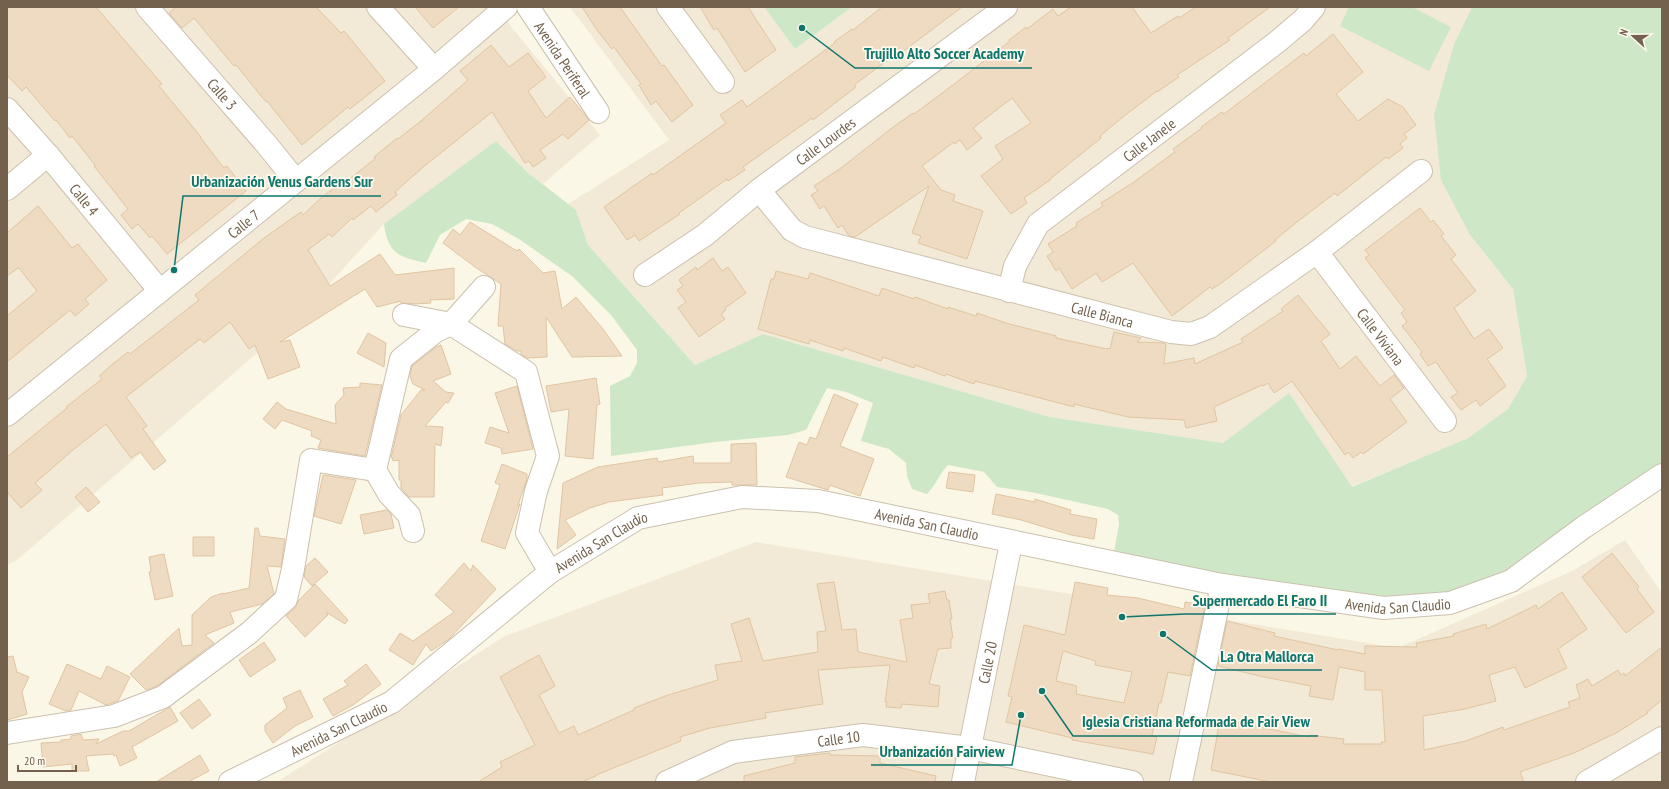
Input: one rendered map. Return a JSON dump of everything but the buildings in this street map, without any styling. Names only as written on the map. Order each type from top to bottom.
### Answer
[{"type":"street","name":"Calle 3","points":[[147,7],[267,145],[296,181]]},
{"type":"street","points":[[378,7],[434,69]]},
{"type":"street","name":"Calle 7","points":[[7,415],[434,69],[506,7]]},
{"type":"street","name":"Avenida Periferal","points":[[528,7],[598,112]]},
{"type":"street","points":[[668,7],[723,82]]},
{"type":"street","name":"Calle Lourdes","points":[[645,275],[705,235],[759,190],[1006,7]]},
{"type":"street","name":"Calle Janele","points":[[1009,291],[1016,266],[1038,224],[1277,42],[1303,20],[1314,7]]},
{"type":"street","name":"Calle 4","points":[[7,109],[48,155],[160,291]]},
{"type":"street","points":[[7,189],[48,155]]},
{"type":"street","name":"Calle Bianca","points":[[759,190],[792,230],[805,237],[1171,332],[1191,334],[1210,327],[1317,252],[1421,171]]},
{"type":"street","name":"Calle Viviana","points":[[1317,252],[1445,421]]},
{"type":"street","points":[[413,531],[408,515],[389,494],[375,470],[401,359],[436,331],[451,324],[484,287]]},
{"type":"street","points":[[404,315],[451,324],[526,372],[548,456],[536,491],[527,533],[550,572]]},
{"type":"street","points":[[7,733],[114,716],[163,697],[249,633],[286,599],[293,569],[311,460],[375,470]]},
{"type":"street","name":"Avenida San Claudio","points":[[230,782],[392,702],[550,572],[638,518],[742,497],[818,502],[1222,585],[1384,608],[1450,603],[1510,582],[1584,527],[1662,475]]},
{"type":"street","name":"Calle 20","points":[[963,782],[1011,542]]},
{"type":"street","points":[[1181,782],[1222,585]]},
{"type":"street","name":"Calle 10","points":[[667,782],[733,752],[863,735],[970,748],[1132,782]]},
{"type":"street","points":[[1587,782],[1662,738]]},
{"type":"shaded area","points":[[7,7],[495,7],[600,135],[543,184],[527,172],[384,224],[300,316],[17,560],[7,565]]},
{"type":"shaded area","points":[[570,7],[764,7],[795,49],[852,7],[1472,7],[1454,44],[1470,235],[1513,289],[1527,376],[1508,409],[1468,438],[1351,487],[1289,394],[1223,443],[1050,417],[763,334],[695,365],[588,245],[576,210],[568,204],[669,140]]},
{"type":"shaded area","points":[[1625,540],[1662,593],[1662,782],[277,782],[505,636],[756,542],[1398,648],[1572,571]]},
{"type":"green space","points":[[764,7],[852,7],[795,49]]},
{"type":"green space","points":[[1349,7],[1412,7],[1451,27],[1429,71],[1340,26]]},
{"type":"green space","points":[[1472,7],[1662,7],[1662,464],[1507,573],[1451,592],[1386,596],[1332,591],[1219,576],[1114,552],[1119,524],[1118,515],[1108,509],[1031,492],[997,487],[984,472],[948,465],[927,494],[912,489],[907,476],[906,463],[889,449],[861,441],[873,403],[846,392],[827,388],[806,430],[788,435],[715,442],[611,456],[610,386],[630,376],[637,363],[637,350],[611,315],[573,277],[519,239],[492,224],[466,219],[440,235],[426,263],[409,259],[396,252],[388,242],[386,234],[384,224],[496,141],[527,172],[576,210],[588,245],[695,365],[763,334],[1050,417],[1223,443],[1289,393],[1352,487],[1468,438],[1508,409],[1527,376],[1513,289],[1470,235],[1441,180],[1434,115],[1454,44]]},
{"type":"place","name":"Trujillo Alto Soccer Academy","points":[[802,28]]},
{"type":"place","name":"Urbanización Venus Gardens Sur","points":[[174,270]]},
{"type":"place","name":"Supermercado El Faro II","points":[[1122,617]]},
{"type":"place","name":"La Otra Mallorca","points":[[1163,634]]},
{"type":"place","name":"Iglesia Cristiana Reformada de Fair View","points":[[1042,691]]},
{"type":"place","name":"Urbanización Fairview","points":[[1021,715]]}]
